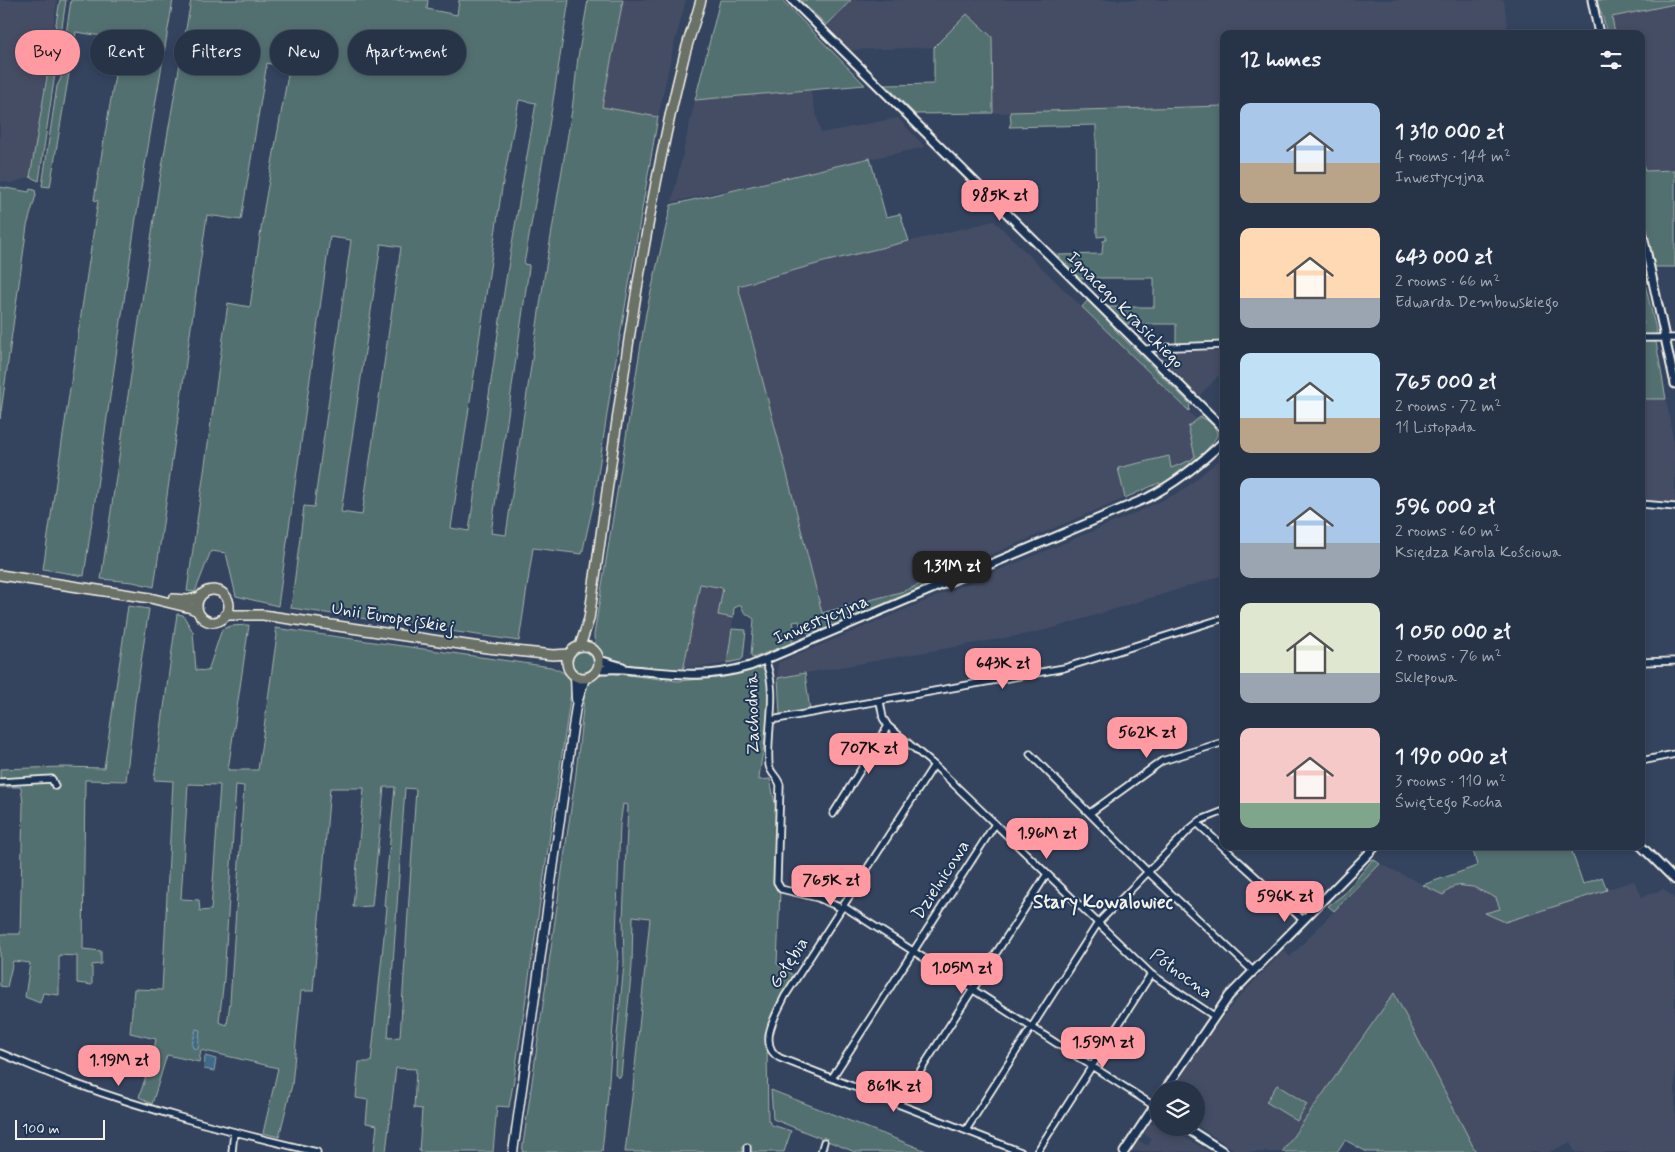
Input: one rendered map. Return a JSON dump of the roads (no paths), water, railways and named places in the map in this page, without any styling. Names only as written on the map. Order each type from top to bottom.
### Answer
[{"type":"main road","points":[[590,648],[589,619],[618,405],[646,240],[667,129],[682,63],[701,0]]},
{"type":"main road","points":[[0,575],[150,598],[183,605],[198,611]]},
{"type":"main road","points":[[214,590],[222,594],[228,604],[225,615],[220,620],[211,622],[202,618],[197,604],[204,592],[214,590]]},
{"type":"main road","points":[[150,598],[188,600],[200,597]]},
{"type":"main road","name":"Unii Europejskiej","points":[[228,604],[263,615]]},
{"type":"main road","name":"Unii Europejskiej","points":[[225,615],[263,615],[519,652],[553,655],[569,654]]},
{"type":"main road","points":[[580,646],[589,619]]},
{"type":"main road","points":[[580,646],[590,648],[596,653],[598,664],[591,676],[585,678],[575,676],[567,665],[569,654],[580,646]]},
{"type":"main road","name":"Unii Europejskiej","points":[[519,652],[567,665]]},
{"type":"main road","points":[[575,676],[576,706]]},
{"type":"main road","points":[[513,1152],[576,706],[585,678]]},
{"type":"street","name":"Ignacego Krasickiego","points":[[792,0],[1220,425]]},
{"type":"street","points":[[1592,0],[1598,30]]},
{"type":"street","points":[[1645,245],[1675,384]]},
{"type":"street","points":[[1645,338],[1675,338]]},
{"type":"street","points":[[1144,350],[1220,345]]},
{"type":"street","name":"Inwestycyjna","points":[[598,664],[673,675],[698,676],[734,671],[765,660],[1147,498],[1176,482],[1220,445]]},
{"type":"street","points":[[1645,504],[1675,507]]},
{"type":"street","points":[[771,720],[1064,668],[1220,619]]},
{"type":"street","name":"Zachodnia","points":[[765,660],[769,670],[772,698],[769,767],[780,785],[777,882],[785,890],[818,898],[843,908]]},
{"type":"street","points":[[1645,662],[1675,660]]},
{"type":"street","points":[[833,814],[888,726],[880,702]]},
{"type":"street","name":"Północna","points":[[888,726],[916,749],[1151,974],[1214,1016]]},
{"type":"street","points":[[1090,813],[1162,762],[1220,743]]},
{"type":"street","points":[[1030,754],[1148,872],[1253,971]]},
{"type":"street","points":[[1645,760],[1675,754]]},
{"type":"street","name":"Gołębia","points":[[832,1078],[775,1055],[770,1045],[769,1033],[785,996],[934,766]]},
{"type":"street","points":[[0,782],[52,779],[55,786]]},
{"type":"street","points":[[966,1130],[1098,923],[1197,823],[1220,813]]},
{"type":"street","points":[[1197,823],[1220,844]]},
{"type":"street","name":"Dzielnicowa","points":[[832,1078],[995,824]]},
{"type":"street","points":[[1227,850],[1303,920]]},
{"type":"street","points":[[1171,1081],[1228,996],[1372,850]]},
{"type":"street","points":[[1645,850],[1675,880]]},
{"type":"street","points":[[899,1104],[1047,874]]},
{"type":"street","points":[[843,908],[846,908],[1150,1104]]},
{"type":"street","points":[[1037,1152],[1151,974]]},
{"type":"street","points":[[0,1053],[76,1084],[234,1132],[317,1152]]},
{"type":"street","points":[[832,1078],[1021,1152]]},
{"type":"street","points":[[1124,1152],[1150,1116]]},
{"type":"street","points":[[232,1152],[234,1132]]},
{"type":"street","points":[[1199,1136],[1224,1152]]},
{"type":"street","points":[[821,1152],[824,1142]]},
{"type":"district","name":"Stary Kowalowiec","points":[[1103,902]]}]
